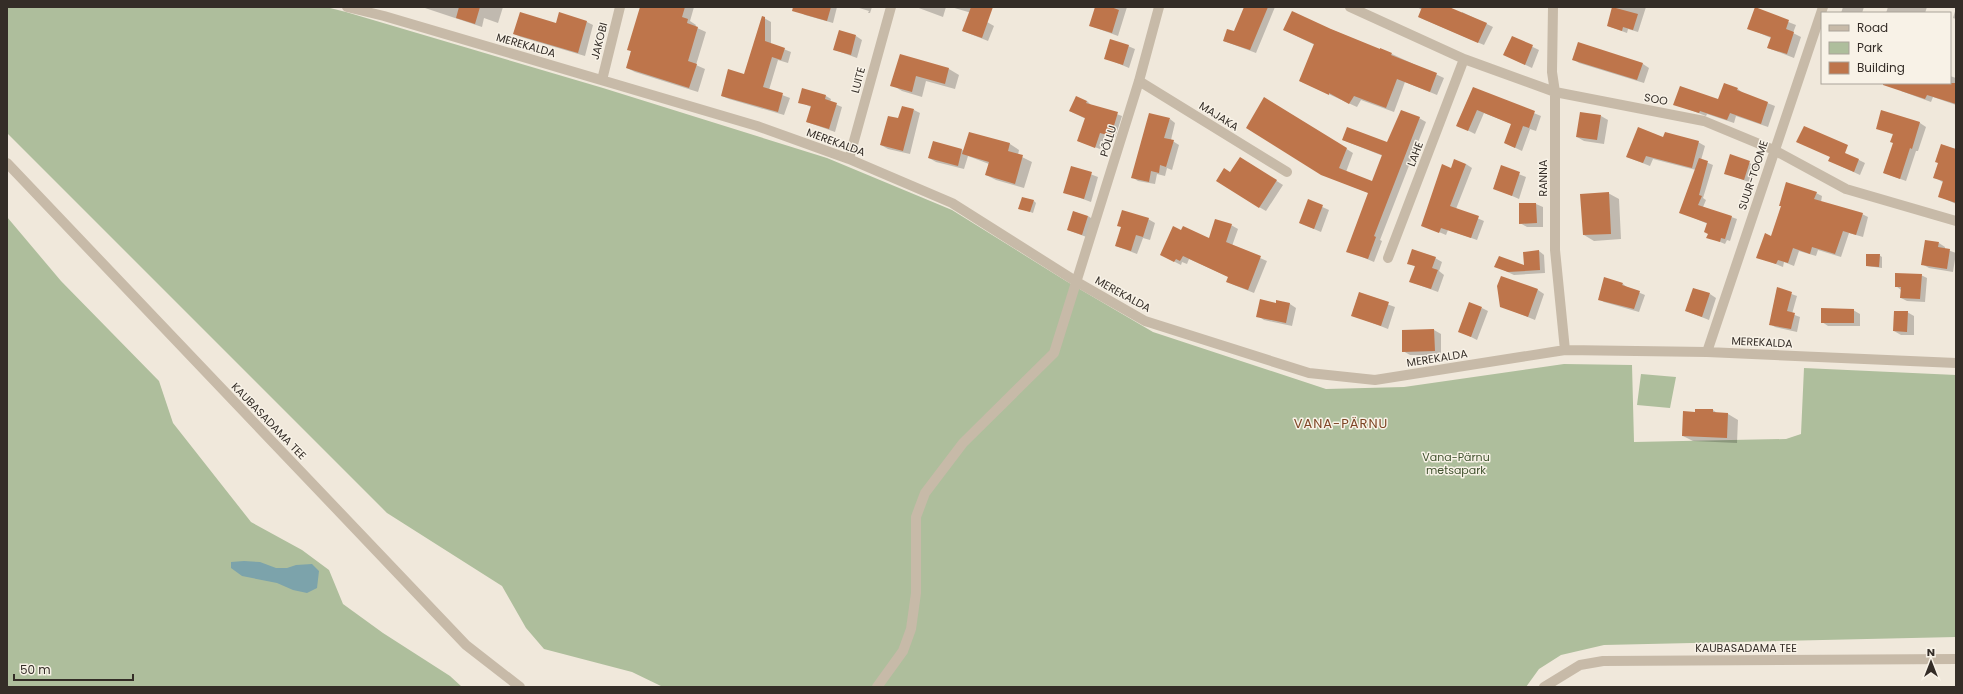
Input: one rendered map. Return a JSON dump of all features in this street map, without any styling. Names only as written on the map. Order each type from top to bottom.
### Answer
[{"type":"street","name":"MEREKALDA","points":[[347,7],[384,16],[757,126],[849,159],[952,203],[1077,282],[1145,321],[1309,374],[1375,380],[1565,350],[1707,352],[1956,363]]},
{"type":"street","name":"JAKOBI","points":[[602,80],[620,7]]},
{"type":"street","name":"LUITE","points":[[849,159],[891,7]]},
{"type":"street","name":"PÕLLU","points":[[877,687],[903,651],[911,630],[916,593],[916,516],[925,493],[963,443],[1054,353],[1139,81],[1159,7]]},
{"type":"street","name":"SOO","points":[[1350,7],[1464,59],[1556,92],[1704,121],[1774,150],[1846,189],[1956,222]]},
{"type":"street","name":"RANNA","points":[[1553,7],[1552,72],[1556,92],[1555,250],[1565,350]]},
{"type":"street","name":"SUUR-TOOME","points":[[1707,352],[1774,150],[1821,16]]},
{"type":"street","name":"LAHE","points":[[1388,258],[1464,59]]},
{"type":"street","name":"MAJAKA","points":[[1139,81],[1287,172]]},
{"type":"street","name":"KAUBASADAMA TEE","points":[[7,163],[466,645],[520,687]]},
{"type":"street","name":"KAUBASADAMA TEE","points":[[1544,687],[1580,665],[1603,661],[1956,659]]},
{"type":"green space","name":"Vana-Pärnu metsapark","points":[[7,7],[326,7],[346,12],[603,88],[827,158],[952,210],[1066,281],[1153,332],[1326,389],[1404,387],[1564,364],[1632,365],[1634,442],[1786,439],[1801,434],[1804,368],[1956,375],[1956,637],[1604,645],[1561,655],[1539,669],[1526,687],[663,687],[632,672],[544,649],[526,628],[502,586],[387,513],[7,133]]},
{"type":"green space","points":[[7,217],[61,281],[159,381],[173,423],[251,522],[302,550],[329,570],[343,604],[383,633],[450,676],[462,687],[7,687]]},
{"type":"green space","points":[[1641,374],[1676,377],[1670,408],[1637,405]]},
{"type":"water","points":[[231,562],[260,562],[276,568],[287,568],[296,565],[312,564],[319,571],[317,588],[307,593],[293,590],[277,583],[242,576],[231,568]]},
{"type":"building","points":[[459,7],[480,7],[475,24],[456,18]]},
{"type":"building","points":[[640,7],[685,7],[682,17],[688,19],[687,23],[698,27],[688,61],[697,64],[689,88],[626,68],[631,51],[627,50]]},
{"type":"building","points":[[793,7],[831,7],[827,21],[792,11]]},
{"type":"building","points":[[971,7],[993,7],[982,38],[962,31]]},
{"type":"building","points":[[1095,7],[1111,7],[1119,10],[1112,33],[1089,26]]},
{"type":"building","points":[[1244,7],[1268,7],[1250,50],[1223,41],[1227,29],[1234,31]]},
{"type":"building","points":[[1422,7],[1449,7],[1487,23],[1478,43],[1418,17]]},
{"type":"building","points":[[1612,7],[1638,14],[1633,30],[1623,27],[1622,31],[1607,26]]},
{"type":"building","points":[[1755,7],[1789,20],[1786,29],[1794,32],[1787,54],[1767,48],[1771,37],[1747,29]]},
{"type":"building","points":[[1292,11],[1331,29],[1392,53],[1391,55],[1437,73],[1430,92],[1397,79],[1386,108],[1354,96],[1349,104],[1329,93],[1329,95],[1299,81],[1314,44],[1283,30]]},
{"type":"building","points":[[520,12],[556,23],[559,12],[587,21],[578,53],[513,34]]},
{"type":"building","points":[[762,16],[765,17],[765,41],[785,48],[781,60],[772,57],[763,87],[783,93],[778,112],[721,96],[728,69],[744,74]]},
{"type":"building","points":[[839,30],[856,35],[851,55],[833,50]]},
{"type":"building","points":[[1512,36],[1533,45],[1525,65],[1503,55]]},
{"type":"building","points":[[1110,39],[1129,45],[1123,65],[1104,59]]},
{"type":"building","points":[[1578,42],[1643,63],[1637,80],[1572,60]]},
{"type":"building","points":[[900,54],[949,68],[945,84],[916,76],[912,92],[890,86]]},
{"type":"building","points":[[1724,83],[1738,88],[1737,90],[1768,102],[1761,124],[1730,113],[1727,120],[1700,111],[1699,113],[1673,105],[1680,86],[1718,99]]},
{"type":"building","points":[[1956,83],[1956,104],[1927,95],[1925,99],[1883,85]]},
{"type":"building","points":[[1473,87],[1535,111],[1529,128],[1523,126],[1515,148],[1504,143],[1511,124],[1477,110],[1468,131],[1456,126]]},
{"type":"building","points":[[802,88],[826,95],[825,99],[837,103],[829,129],[806,122],[811,106],[798,103]]},
{"type":"building","points":[[1076,96],[1087,101],[1086,103],[1118,112],[1111,136],[1100,133],[1095,148],[1077,141],[1085,118],[1069,111]]},
{"type":"building","points":[[1264,97],[1347,148],[1339,168],[1372,181],[1382,155],[1342,140],[1347,127],[1387,142],[1401,110],[1420,117],[1374,236],[1376,237],[1368,259],[1346,252],[1368,193],[1321,175],[1246,128]]},
{"type":"building","points":[[902,106],[914,109],[903,151],[880,145],[888,116],[898,118]]},
{"type":"building","points":[[1881,110],[1920,122],[1912,149],[1910,148],[1900,179],[1883,173],[1893,143],[1890,142],[1893,134],[1876,129]]},
{"type":"building","points":[[1580,112],[1601,115],[1597,140],[1576,137]]},
{"type":"building","points":[[1149,113],[1170,118],[1164,138],[1174,140],[1166,167],[1160,165],[1159,173],[1151,171],[1149,182],[1131,178]]},
{"type":"building","points":[[1804,126],[1848,145],[1845,153],[1859,159],[1854,172],[1828,161],[1830,157],[1796,142]]},
{"type":"building","points":[[1638,127],[1663,137],[1665,132],[1699,141],[1692,168],[1646,156],[1643,163],[1626,157]]},
{"type":"building","points":[[969,132],[1010,143],[1008,151],[1023,155],[1015,184],[985,175],[989,162],[962,154]]},
{"type":"building","points":[[933,141],[962,149],[958,166],[928,158]]},
{"type":"building","points":[[1941,144],[1956,149],[1956,203],[1938,197],[1943,181],[1933,178],[1938,163],[1935,162]]},
{"type":"building","points":[[1730,154],[1750,161],[1744,180],[1724,174]]},
{"type":"building","points":[[1240,157],[1277,180],[1259,208],[1216,181],[1224,168],[1230,172]]},
{"type":"building","points":[[1699,158],[1708,161],[1699,195],[1702,196],[1698,205],[1732,216],[1725,239],[1721,238],[1720,242],[1706,238],[1708,234],[1704,232],[1707,223],[1679,213]]},
{"type":"building","points":[[1454,159],[1466,164],[1450,206],[1479,216],[1471,238],[1441,228],[1439,233],[1421,226],[1442,164],[1451,168]]},
{"type":"building","points":[[1501,165],[1520,172],[1512,196],[1493,189]]},
{"type":"building","points":[[1071,166],[1092,172],[1084,199],[1063,193]]},
{"type":"building","points":[[1786,182],[1817,192],[1814,199],[1863,213],[1856,235],[1843,231],[1835,254],[1812,247],[1810,254],[1793,248],[1788,263],[1778,260],[1776,264],[1756,258],[1765,233],[1771,236],[1781,206],[1779,206]]},
{"type":"building","points":[[1609,192],[1611,234],[1583,235],[1580,194]]},
{"type":"building","points":[[1022,197],[1034,200],[1030,212],[1018,209]]},
{"type":"building","points":[[1308,199],[1323,205],[1314,229],[1299,223]]},
{"type":"building","points":[[1519,203],[1536,203],[1537,223],[1519,224]]},
{"type":"building","points":[[1122,210],[1149,218],[1143,237],[1136,235],[1131,251],[1115,246],[1121,227],[1117,226]]},
{"type":"building","points":[[1073,211],[1088,216],[1082,235],[1067,230]]},
{"type":"building","points":[[1215,219],[1232,224],[1226,242],[1261,256],[1248,290],[1226,282],[1228,277],[1183,256],[1180,261],[1176,259],[1174,262],[1160,255],[1173,226],[1181,230],[1183,226],[1209,238]]},
{"type":"building","points":[[1925,240],[1939,242],[1938,247],[1950,249],[1947,269],[1921,265]]},
{"type":"building","points":[[1412,249],[1436,257],[1432,268],[1438,270],[1431,289],[1409,282],[1415,266],[1407,264]]},
{"type":"building","points":[[1539,250],[1540,270],[1508,272],[1494,267],[1499,256],[1524,265],[1523,252]]},
{"type":"building","points":[[1866,254],[1880,254],[1879,267],[1866,266]]},
{"type":"building","points":[[1895,273],[1922,274],[1920,299],[1900,298],[1901,287],[1895,287]]},
{"type":"building","points":[[1501,276],[1538,289],[1528,317],[1500,307],[1497,286]]},
{"type":"building","points":[[1604,277],[1623,283],[1622,285],[1640,291],[1634,309],[1598,300]]},
{"type":"building","points":[[1777,287],[1792,292],[1787,311],[1795,313],[1791,329],[1769,325]]},
{"type":"building","points":[[1693,288],[1710,293],[1702,317],[1685,311]]},
{"type":"building","points":[[1359,292],[1389,302],[1381,326],[1351,316]]},
{"type":"building","points":[[1260,299],[1276,303],[1276,300],[1290,303],[1286,323],[1256,317]]},
{"type":"building","points":[[1469,302],[1482,307],[1471,337],[1458,332]]},
{"type":"building","points":[[1821,308],[1854,309],[1854,323],[1821,323]]},
{"type":"building","points":[[1894,311],[1908,311],[1907,332],[1893,331]]},
{"type":"building","points":[[1434,329],[1435,351],[1402,352],[1402,330]]},
{"type":"building","points":[[1695,409],[1713,409],[1713,412],[1728,413],[1727,438],[1682,436],[1683,411],[1695,412]]},
{"type":"district","name":"VANA-PÄRNU","points":[[1341,423]]}]
